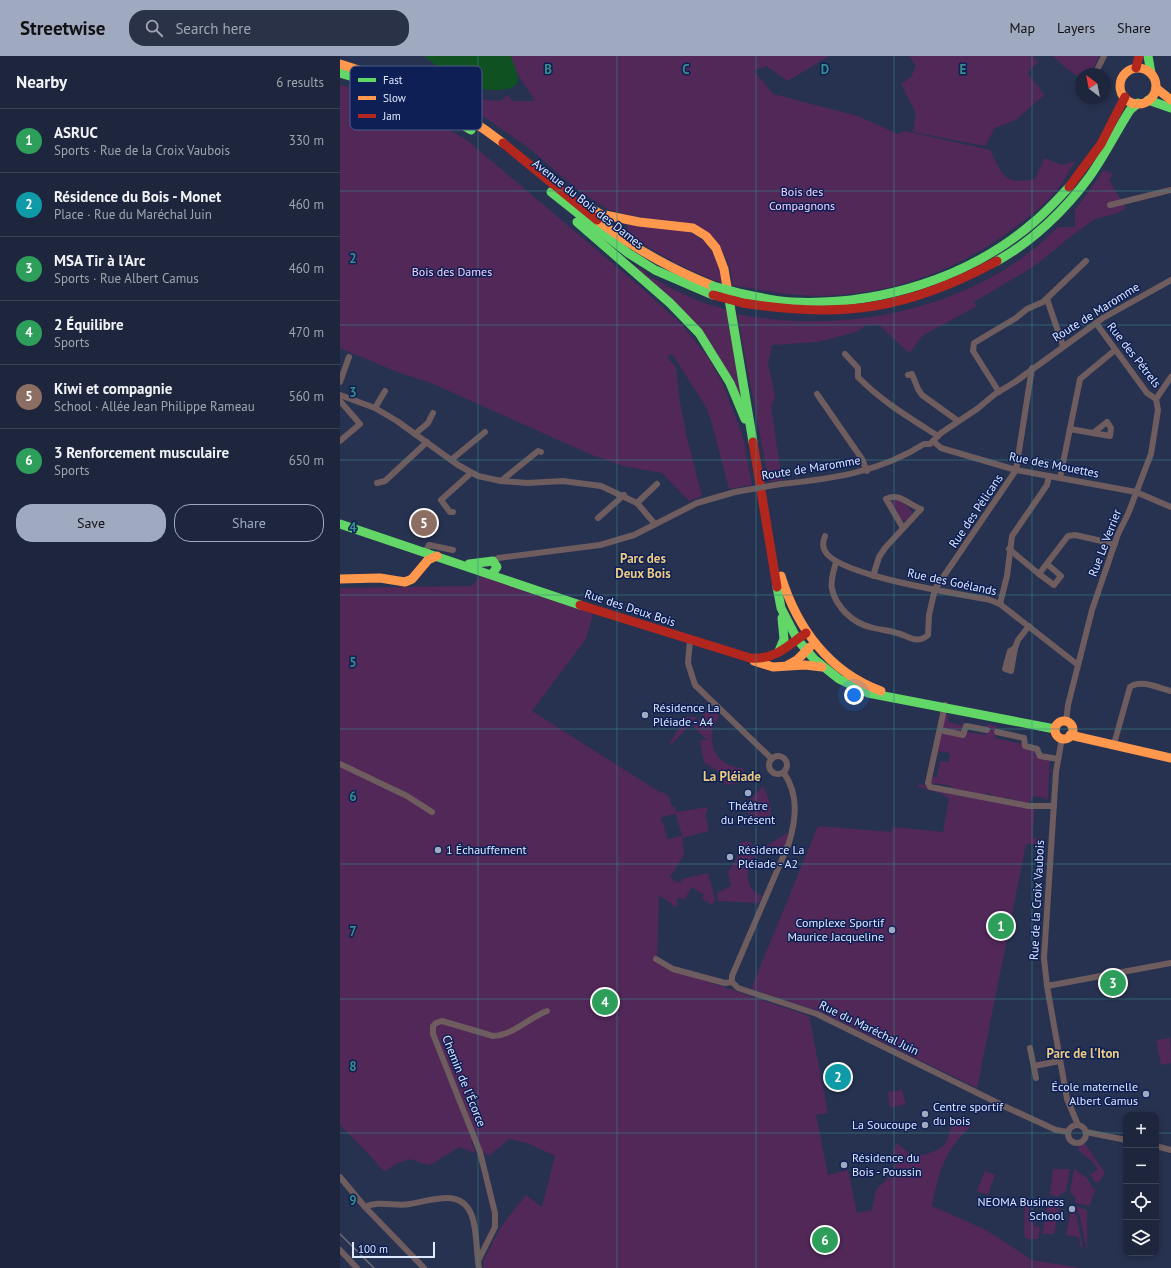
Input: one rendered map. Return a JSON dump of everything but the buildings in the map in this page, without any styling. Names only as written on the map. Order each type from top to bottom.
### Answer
[{"type":"main road","points":[[1136,68],[1140,56]]},
{"type":"main road","points":[[1148,56],[1151,73],[1155,81],[1156,88],[1153,95],[1148,100],[1138,103],[1125,98],[1120,87],[1122,78],[1130,70],[1141,68],[1151,73]]},
{"type":"main road","name":"Avenue du Bois des Dames","points":[[340,64],[350,67]]},
{"type":"main road","name":"Avenue du Bois des Dames","points":[[340,73],[350,76]]},
{"type":"main road","points":[[1156,88],[1171,100]]},
{"type":"main road","name":"Avenue du Bois des Dames","points":[[743,298],[796,302],[842,302],[868,299],[916,288],[962,270],[984,258],[1020,234],[1061,196],[1092,156],[1117,117],[1125,98]]},
{"type":"main road","points":[[1148,100],[1171,108]]},
{"type":"main road","name":"Avenue du Bois des Dames","points":[[469,130],[490,143],[620,237],[656,260],[713,291],[800,311],[860,309],[917,298],[952,285],[970,276],[1023,243],[1064,207],[1094,170],[1130,110],[1138,103]]},
{"type":"main road","name":"Avenue du Bois des Dames","points":[[482,129],[518,155],[550,186]]},
{"type":"main road","points":[[550,186],[556,202],[670,304],[699,333],[730,383],[753,442]]},
{"type":"main road","points":[[550,186],[600,214],[639,222],[693,228],[706,236],[716,248],[724,269],[744,379],[781,608],[785,638],[784,644],[778,652]]},
{"type":"main road","points":[[340,524],[459,563],[491,567]]},
{"type":"main road","points":[[768,524],[786,594],[806,633],[815,643],[841,669],[874,689],[944,708]]},
{"type":"main road","points":[[340,579],[380,578],[405,582],[412,579],[428,560],[437,556]]},
{"type":"main road","name":"Rue des Deux Bois","points":[[491,567],[504,578],[574,603],[750,658],[767,658],[806,633]]},
{"type":"main road","points":[[781,608],[797,639],[806,650],[822,667],[849,685],[876,695],[944,708],[968,709],[976,714],[1055,729]]},
{"type":"main road","points":[[785,666],[797,660],[815,643]]},
{"type":"main road","name":"Rue des Deux Bois","points":[[750,658],[756,662],[771,667],[805,665],[822,667]]},
{"type":"main road","points":[[1055,729],[1060,722],[1066,722],[1072,726],[1068,735]]},
{"type":"main road","points":[[1055,729],[1057,736],[1068,735],[1081,737],[1171,758]]},
{"type":"street","points":[[1098,68],[1104,56]]},
{"type":"street","points":[[1110,205],[1171,190]]},
{"type":"street","points":[[999,392],[973,351],[974,343],[1047,298],[1086,261]]},
{"type":"street","name":"Route de Maromme","points":[[491,567],[504,558],[600,545],[634,535],[697,503],[735,492],[781,484],[842,477],[880,466],[933,441],[958,421],[1096,323],[1171,280]]},
{"type":"street","points":[[1047,298],[1063,346]]},
{"type":"street","name":"Rue des Pétrels","points":[[1096,323],[1147,393],[1156,399]]},
{"type":"street","points":[[1060,478],[1080,378],[1115,350]]},
{"type":"street","points":[[845,354],[858,368],[858,377],[869,388],[888,404],[938,436]]},
{"type":"street","points":[[340,382],[349,357]]},
{"type":"street","name":"Rue des Pélicans","points":[[935,589],[1016,470],[1032,368]]},
{"type":"street","points":[[908,375],[912,374],[918,389],[922,394],[958,421]]},
{"type":"street","points":[[1156,399],[1171,377]]},
{"type":"street","points":[[375,408],[385,391]]},
{"type":"street","points":[[817,394],[862,459],[867,471]]},
{"type":"street","points":[[340,395],[375,408],[471,473],[501,481],[583,482],[601,486],[624,495],[638,503],[655,524]]},
{"type":"street","name":"Rue Le Verrier","points":[[1066,722],[1078,665],[1092,610],[1118,534],[1146,470],[1153,444],[1158,410],[1156,399]]},
{"type":"street","points":[[340,401],[360,424],[340,441]]},
{"type":"street","points":[[415,434],[428,423],[433,413]]},
{"type":"street","points":[[1070,428],[1092,433]]},
{"type":"street","points":[[451,460],[484,432]]},
{"type":"street","name":"Rue des Mouettes","points":[[933,441],[941,448],[1016,470],[1136,492],[1171,507]]},
{"type":"street","points":[[377,483],[384,481],[427,442]]},
{"type":"street","points":[[501,481],[538,451],[541,452]]},
{"type":"street","points":[[453,512],[450,512],[441,500],[471,473]]},
{"type":"street","points":[[1000,604],[1008,576],[1009,549],[1012,536],[1047,485],[1049,476]]},
{"type":"street","points":[[638,503],[657,484]]},
{"type":"street","points":[[598,518],[624,495]]},
{"type":"street","points":[[873,576],[879,558],[920,509],[907,504],[898,496],[892,496],[886,499],[903,528]]},
{"type":"street","points":[[825,536],[823,543],[825,552],[836,562],[832,589],[844,610],[856,622],[869,627],[898,633],[914,640],[922,639],[928,635],[929,615],[935,589]]},
{"type":"street","points":[[1039,574],[1068,536],[1115,544]]},
{"type":"street","points":[[425,552],[429,545],[453,550]]},
{"type":"street","points":[[1009,549],[1054,585],[1061,576],[1047,564]]},
{"type":"street","name":"Rue des Goélands","points":[[836,562],[873,576],[990,600],[1000,604],[1078,665]]},
{"type":"street","points":[[1015,648],[1018,640],[1029,626]]},
{"type":"street","points":[[690,640],[688,663],[695,685],[772,759]]},
{"type":"street","points":[[1114,744],[1130,687],[1135,684],[1141,684],[1171,691]]},
{"type":"street","points":[[944,708],[928,783],[930,787],[1029,806],[1054,806]]},
{"type":"street","points":[[940,730],[963,735],[966,726],[987,730]]},
{"type":"street","points":[[996,732],[1024,738],[1025,746],[1037,749],[1040,756],[1058,759]]},
{"type":"street","name":"Rue de la Croix Vaubois","points":[[1068,735],[1058,759],[1044,958],[1047,986],[1069,1106],[1078,1125]]},
{"type":"street","points":[[732,982],[732,976],[789,843],[795,823],[793,791],[784,773],[787,765],[785,759],[780,756],[772,759],[769,763],[771,771],[778,774],[784,773]]},
{"type":"street","points":[[340,764],[407,796],[432,812]]},
{"type":"street","name":"Rue du Maréchal Juin","points":[[656,959],[673,969],[725,983],[732,982],[738,988],[817,1014],[1008,1108],[1056,1130],[1068,1132]]},
{"type":"street","points":[[1047,986],[1171,963]]},
{"type":"street","name":"Chemin de l'Écorce","points":[[478,1265],[496,1227],[495,1213],[480,1152],[433,1034],[433,1026],[442,1021],[494,1036],[501,1036],[509,1033],[536,1015],[547,1011]]},
{"type":"street","points":[[1030,1048],[1036,1078]]},
{"type":"street","points":[[1034,1066],[1060,1061]]},
{"type":"street","points":[[1086,1132],[1084,1140],[1077,1143],[1071,1140],[1068,1132],[1073,1126],[1078,1125],[1084,1128],[1086,1132],[1123,1139]]},
{"type":"street","points":[[1159,1147],[1171,1150]]},
{"type":"street","points":[[340,1177],[365,1207],[424,1268]]},
{"type":"street","points":[[365,1207],[374,1204],[409,1205],[436,1199],[454,1199],[466,1205],[474,1219],[478,1265]]},
{"type":"street","points":[[340,1250],[357,1268]]},
{"type":"green space","name":"Bois des Compagnons","points":[[498,56],[829,56],[788,81],[766,66],[754,71],[773,94],[858,116],[898,134],[905,131],[990,150],[1002,172],[1011,179],[1017,181],[1035,179],[1044,158],[1061,165],[1075,161],[1057,190],[1043,205],[992,243],[970,257],[946,268],[922,278],[897,285],[846,295],[808,296],[764,291],[732,285],[731,271],[726,258],[710,234],[609,210],[578,190],[530,149],[482,115],[482,100],[500,101],[508,95],[512,101],[535,101],[515,70]]},
{"type":"green space","points":[[909,56],[1033,56],[1038,62],[1028,73],[1044,95],[1016,120],[995,128],[985,146],[913,132],[916,113],[901,84],[911,77],[916,66]]},
{"type":"green space","points":[[1053,56],[1099,56],[1094,68],[1075,68],[1075,75]]},
{"type":"green space","name":"Bois des Dames","points":[[340,85],[350,87],[350,130],[449,130],[468,141],[644,290],[682,325],[708,357],[723,384],[743,437],[752,485],[729,489],[711,420],[705,405],[672,354],[667,357],[676,367],[679,398],[687,438],[702,496],[689,501],[662,473],[624,466],[592,455],[431,383],[397,372],[340,348]]},
{"type":"green space","points":[[1104,170],[1113,174],[1109,180],[1126,208],[1118,213],[1095,219],[1036,265],[974,302],[977,306],[922,336],[911,351],[908,352],[879,325],[867,325],[856,332],[818,342],[772,345],[768,363],[775,398],[771,407],[782,480],[769,482],[737,314],[779,320],[823,321],[866,318],[909,310],[950,296],[989,278],[1026,255],[1058,227],[1075,227],[1075,210]]},
{"type":"green space","points":[[627,223],[686,230],[709,244],[725,284],[686,268],[649,248],[626,232]]},
{"type":"green space","points":[[632,264],[645,271],[647,275],[673,289],[701,302],[728,310],[745,411],[724,367]]},
{"type":"green space","points":[[897,499],[907,506],[912,512],[912,515],[905,521],[901,520],[891,504],[891,502]]},
{"type":"green space","points":[[482,574],[593,614],[586,639],[532,711],[661,793],[663,792],[669,797],[672,807],[675,807],[676,812],[707,807],[708,812],[705,813],[709,831],[682,838],[684,855],[670,877],[674,880],[674,883],[676,881],[680,883],[682,879],[708,873],[715,900],[712,905],[702,899],[704,895],[692,887],[684,900],[679,897],[676,901],[678,903],[676,907],[659,895],[657,958],[689,975],[809,1016],[828,1113],[816,1115],[828,1175],[848,1170],[857,1213],[872,1210],[876,1190],[896,1170],[892,1158],[896,1143],[910,1154],[923,1155],[938,1150],[946,1143],[952,1126],[962,1116],[972,1125],[955,1143],[944,1161],[937,1182],[932,1206],[986,1230],[1032,1260],[1081,1268],[484,1268],[483,1262],[500,1228],[526,1195],[542,1207],[555,1156],[527,1143],[509,1139],[489,1156],[483,1152],[474,1138],[471,1140],[476,1153],[459,1147],[434,1163],[428,1165],[410,1159],[396,1164],[384,1172],[340,1125],[340,588],[472,586]],"holes":[[[676,814],[682,836],[667,839],[663,822],[661,823],[661,817]]]},
{"type":"green space","points":[[710,708],[719,716],[714,725],[712,734],[714,750],[718,757],[725,763],[743,768],[745,776],[739,783],[725,785],[723,775],[704,762],[700,741],[708,739],[705,738],[693,726]]},
{"type":"green space","points":[[943,714],[949,716],[948,722],[961,725],[962,718],[961,729],[966,732],[985,735],[988,724],[997,726],[995,738],[1023,744],[1050,758],[1049,770],[1054,771],[1049,772],[1048,800],[1046,798],[1033,796],[1029,804],[1004,797],[1004,799],[993,797],[993,795],[986,793],[985,795],[951,788],[951,786],[934,783],[934,785],[931,784],[931,777],[937,777],[940,761],[949,762],[950,753],[935,751]]},
{"type":"green space","points":[[686,717],[697,717],[671,745],[669,744]]},
{"type":"green space","name":"Complexe Sportif Maurice Jacqueline","points":[[919,784],[1035,806],[1033,838],[1043,839],[1042,845],[1026,844],[977,1088],[819,1011],[751,989],[818,826],[891,832],[893,827],[943,832],[949,799],[943,794],[918,787]]},
{"type":"green space","points":[[763,786],[770,804],[771,813],[769,823],[749,815],[749,810],[746,804]]},
{"type":"green space","points":[[787,833],[790,835],[783,851],[764,851],[762,849]]},
{"type":"green space","points":[[748,841],[758,853],[750,864],[748,876],[751,887],[762,896],[759,903],[718,901],[717,893],[731,886],[728,872],[741,851],[739,843]]},
{"type":"green space","points":[[1170,1038],[1171,1063],[1161,1065],[1156,1040]]},
{"type":"green space","points":[[902,1090],[906,1104],[890,1108],[888,1092]]},
{"type":"green space","points":[[1085,1144],[1105,1173],[1099,1182],[1096,1183],[1090,1175],[1098,1169],[1091,1160],[1079,1151],[1079,1145]]},
{"type":"green space","points":[[1053,1169],[1070,1169],[1066,1191],[1057,1197],[1050,1194]]},
{"type":"green space","points":[[1074,1169],[1087,1178],[1093,1189],[1096,1189],[1089,1206],[1076,1203],[1075,1197],[1070,1192]]},
{"type":"green space","points":[[985,1171],[995,1175],[988,1195],[977,1191]]},
{"type":"green space","points":[[1049,1198],[1056,1200],[1059,1209],[1054,1234],[1042,1234]]},
{"type":"green space","points":[[1025,1200],[1034,1219],[1033,1225],[1040,1227],[1038,1239],[1027,1239],[1024,1236]]},
{"type":"green space","points":[[1075,1206],[1087,1210],[1087,1250],[1079,1213],[1074,1208]]},
{"type":"green space","points":[[1071,1210],[1076,1214],[1083,1248],[1080,1246],[1079,1237],[1066,1235]]},
{"type":"shaded area","points":[[424,56],[511,56],[518,82],[511,88],[507,89],[483,89],[482,66],[437,66]]},
{"type":"railway","points":[[340,1234],[374,1268]]},
{"type":"traffic: fast","points":[[1148,56],[1151,73]]},
{"type":"traffic: fast","points":[[340,73],[350,76]]},
{"type":"traffic: fast","points":[[1148,100],[1171,108]]},
{"type":"traffic: fast","points":[[997,261],[1036,234],[1060,212],[1090,176],[1106,152],[1130,110],[1138,103]]},
{"type":"traffic: fast","points":[[743,294],[791,302],[824,302],[856,299],[920,285],[951,273],[980,259],[1008,242],[1039,218],[1069,187]]},
{"type":"traffic: fast","points":[[551,192],[628,253],[655,270],[713,295]]},
{"type":"traffic: fast","points":[[577,222],[670,303],[699,333],[730,383],[745,419]]},
{"type":"traffic: fast","points":[[713,286],[743,294]]},
{"type":"traffic: fast","points":[[728,293],[753,442]]},
{"type":"traffic: fast","points":[[340,524],[580,605]]},
{"type":"traffic: fast","points":[[469,564],[493,561],[497,567],[492,574]]},
{"type":"traffic: fast","points":[[777,587],[781,608],[797,639],[814,659],[839,679],[868,693],[1055,729]]},
{"type":"traffic: fast","points":[[779,651],[784,639],[782,618]]},
{"type":"traffic: slow","points":[[340,64],[350,67]]},
{"type":"traffic: slow","points":[[1138,68],[1148,71],[1153,76],[1156,86],[1153,96],[1148,101],[1138,104],[1128,101],[1123,96],[1120,86],[1123,76],[1128,71],[1138,68]]},
{"type":"traffic: slow","points":[[1156,88],[1171,100]]},
{"type":"traffic: slow","points":[[482,128],[503,143]]},
{"type":"traffic: slow","points":[[591,208],[600,214],[639,222],[693,228],[706,236],[716,248],[724,269],[728,293]]},
{"type":"traffic: slow","points":[[597,220],[638,249],[713,286]]},
{"type":"traffic: slow","points":[[340,579],[380,578],[405,582],[412,579],[428,560],[437,556]]},
{"type":"traffic: slow","points":[[781,576],[796,613],[818,646],[831,660],[846,672],[862,683],[881,691]]},
{"type":"traffic: slow","points":[[788,665],[797,660],[810,647]]},
{"type":"traffic: slow","points":[[754,661],[773,667],[805,665],[822,667]]},
{"type":"traffic: slow","points":[[1064,721],[1070,724],[1073,730],[1070,736],[1064,739],[1058,736],[1055,730],[1058,724],[1064,721]]},
{"type":"traffic: slow","points":[[1070,735],[1171,758]]},
{"type":"traffic: jam","points":[[1136,68],[1139,56]]},
{"type":"traffic: jam","points":[[1069,187],[1101,144],[1125,97]]},
{"type":"traffic: jam","points":[[503,143],[597,220]]},
{"type":"traffic: jam","points":[[743,303],[779,308],[812,310],[874,306],[904,300],[934,290],[997,261]]},
{"type":"traffic: jam","points":[[713,295],[743,303]]},
{"type":"traffic: jam","points":[[753,442],[777,587]]},
{"type":"traffic: jam","points":[[580,605],[750,658],[766,657],[780,652],[806,633]]},
{"type":"place","name":"Kiwi et compagnie","points":[[424,523]]},
{"type":"place","name":"Résidence La Pléiade - A4","points":[[645,715]]},
{"type":"place","name":"Théâtre du Présent","points":[[748,793]]},
{"type":"place","name":"1 Échauffement","points":[[438,850]]},
{"type":"place","name":"Résidence La Pléiade - A2","points":[[730,857]]},
{"type":"place","name":"ASRUC","points":[[1001,926]]},
{"type":"place","name":"Complexe Sportif Maurice Jacqueline","points":[[892,930]]},
{"type":"place","name":"MSA Tir à l'Arc","points":[[1113,983]]},
{"type":"place","name":"2 Équilibre","points":[[605,1002]]},
{"type":"place","name":"Résidence du Bois - Monet","points":[[838,1077]]},
{"type":"place","name":"École maternelle Albert Camus","points":[[1146,1094]]},
{"type":"place","name":"Centre sportif du bois","points":[[925,1114]]},
{"type":"place","name":"La Soucoupe","points":[[925,1125]]},
{"type":"place","name":"Résidence du Bois - Poussin","points":[[844,1165]]},
{"type":"place","name":"NEOMA Business School","points":[[1072,1209]]},
{"type":"place","name":"3 Renforcement musculaire","points":[[825,1240]]},
{"type":"district","name":"Parc des Deux Bois","points":[[643,566]]},
{"type":"district","name":"La Pléiade","points":[[732,776]]},
{"type":"district","name":"Parc de l'Iton","points":[[1083,1053]]}]
